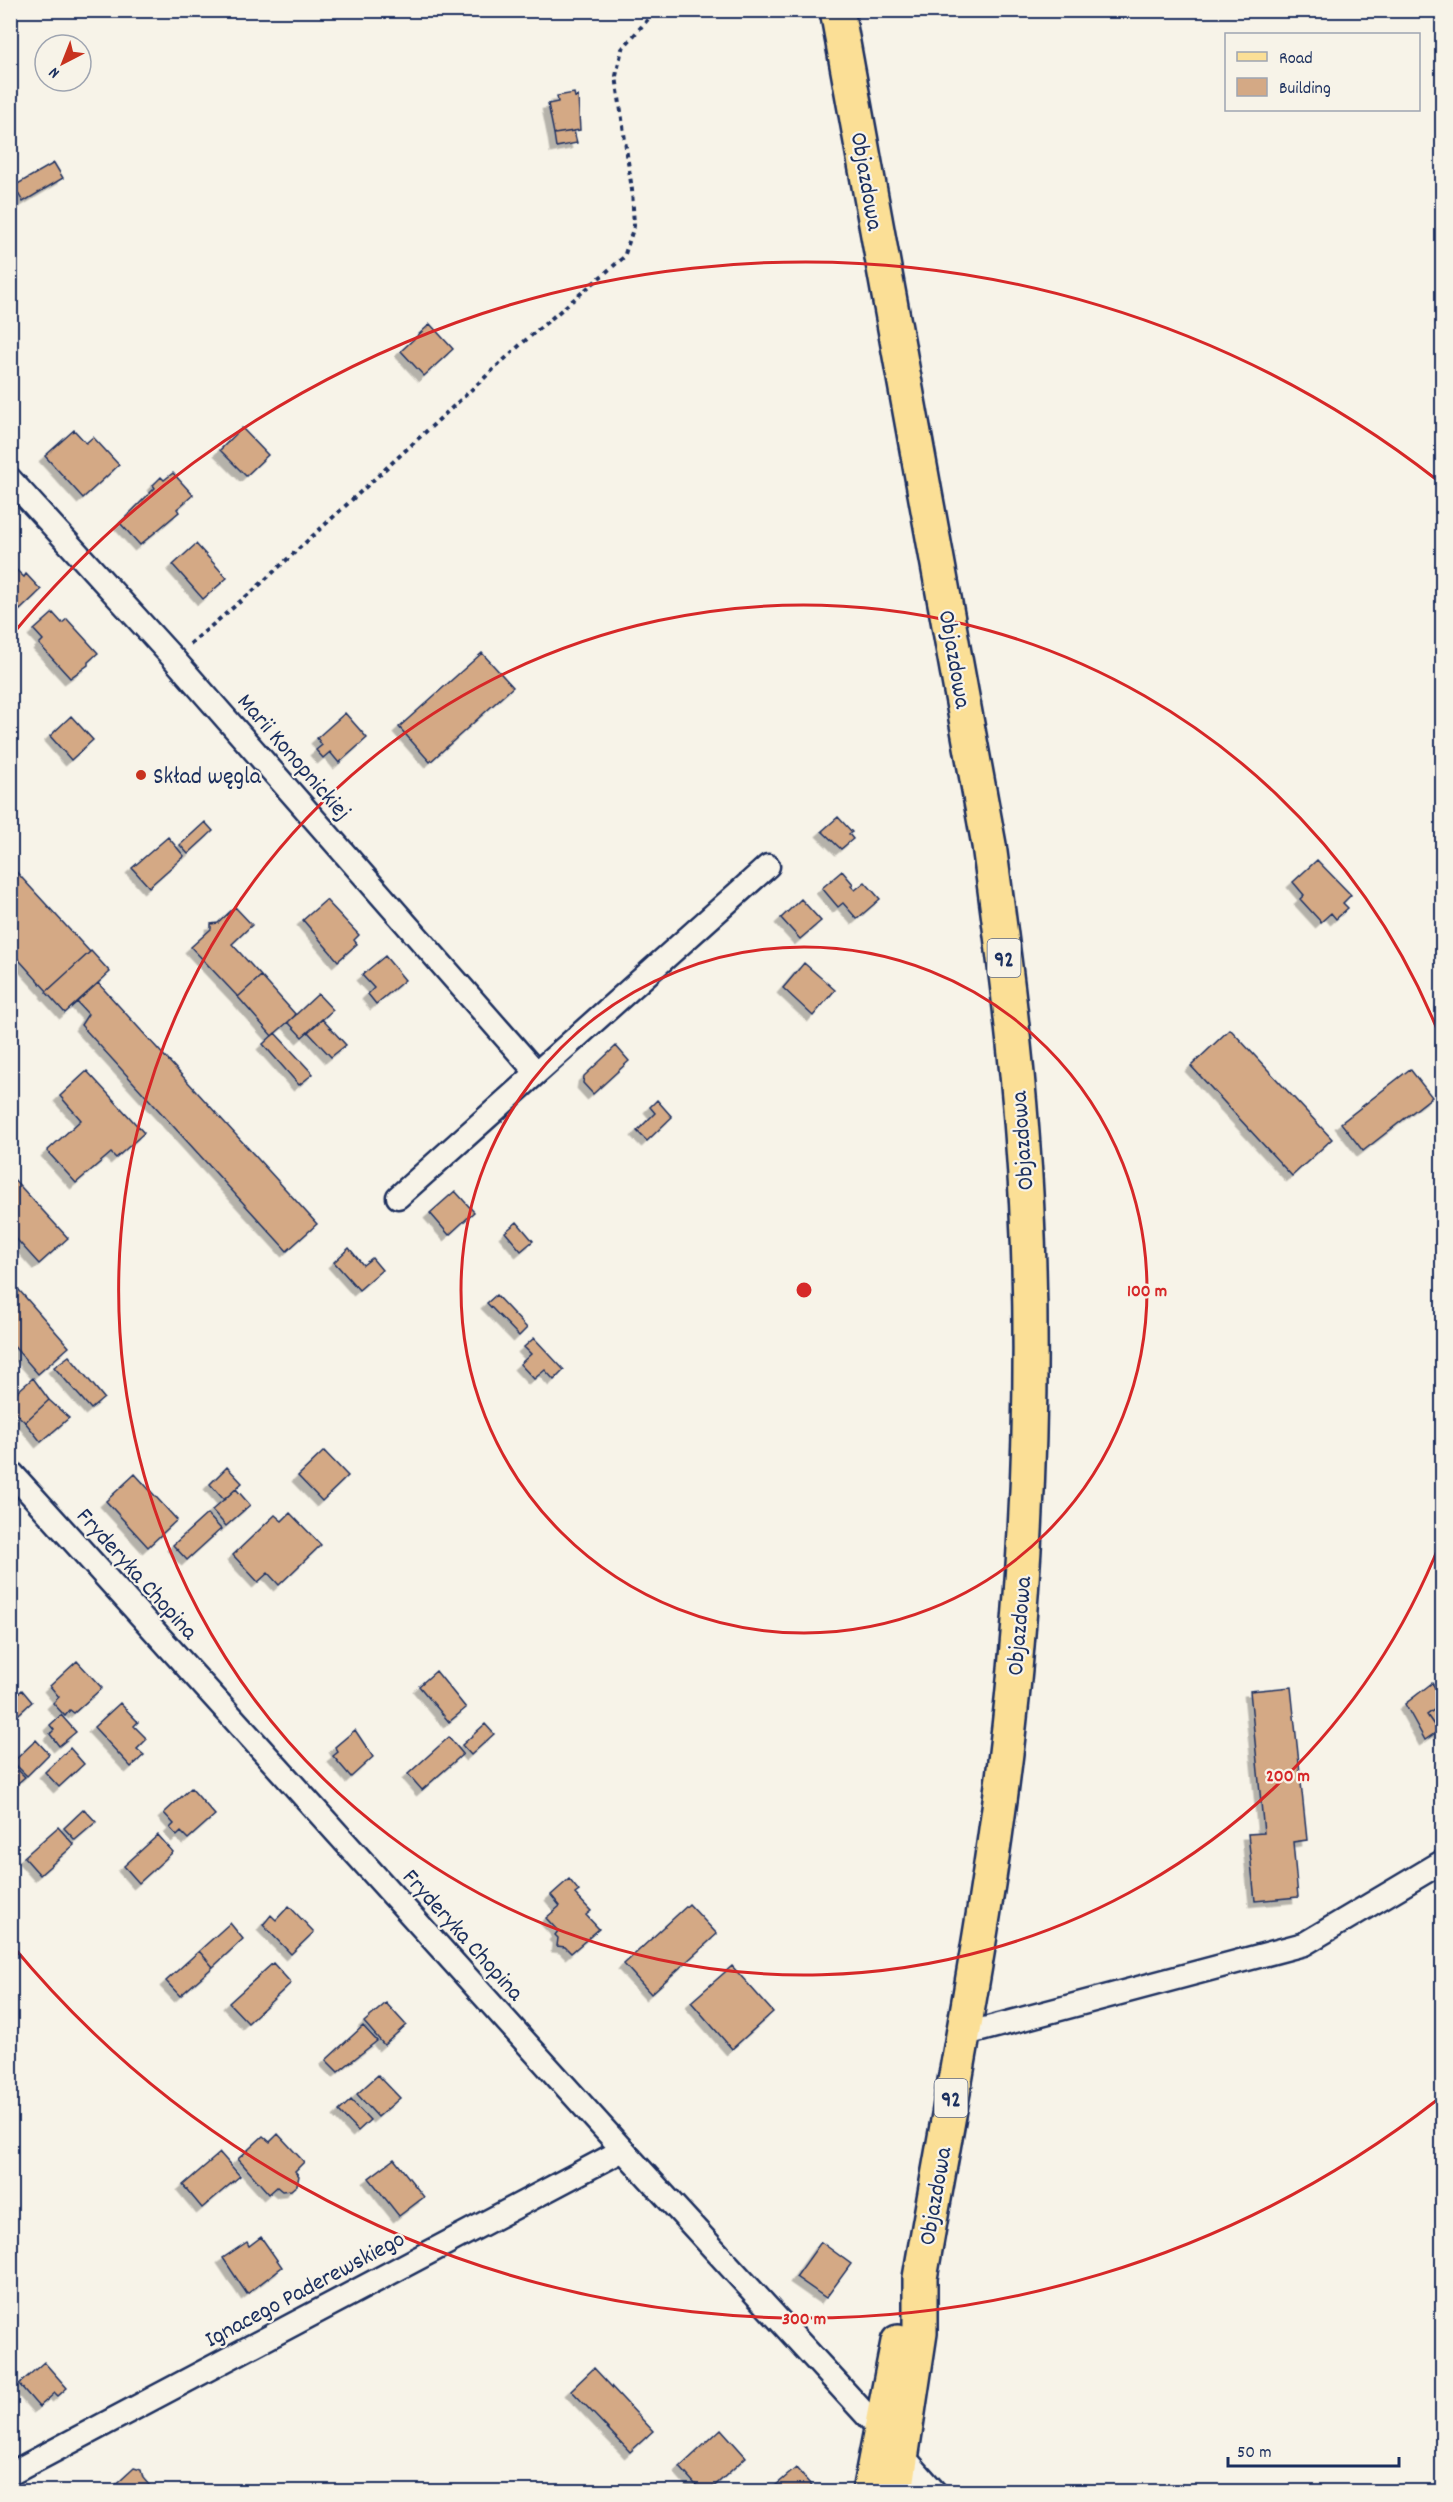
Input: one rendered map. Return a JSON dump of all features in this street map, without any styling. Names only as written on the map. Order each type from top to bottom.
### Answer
[{"type":"main road","name":"Objazdowa","points":[[837,10],[989,845],[1003,941],[1022,1134],[1029,1328],[1024,1550],[1015,1671],[983,1917],[920,2278],[920,2333],[896,2492]]},
{"type":"main road","name":"Objazdowa","points":[[869,2492],[901,2327],[920,2278]]},
{"type":"street","name":"Marii Konopnickiej","points":[[10,479],[173,658],[536,1072]]},
{"type":"street","points":[[398,1197],[768,866]]},
{"type":"street","name":"Fryderyka Chopina","points":[[10,1471],[623,2150],[880,2430]]},
{"type":"street","points":[[962,2035],[1304,1944],[1443,1862]]},
{"type":"street","name":"Ignacego Paderewskiego","points":[[10,2474],[623,2150]]},
{"type":"street","points":[[903,2456],[935,2492]]},
{"type":"path","points":[[173,658],[255,589],[520,345],[624,257],[634,226],[632,190],[616,76],[622,49],[656,10]]},
{"type":"building","points":[[574,93],[575,97],[578,96],[580,130],[554,134],[548,104],[558,102],[557,96]]},
{"type":"building","points":[[574,131],[577,143],[556,147],[554,134]]},
{"type":"building","points":[[54,163],[63,178],[23,202],[14,186]]},
{"type":"building","points":[[430,324],[453,349],[424,376],[401,351]]},
{"type":"building","points":[[242,428],[268,455],[246,476],[220,450]]},
{"type":"building","points":[[74,430],[86,443],[93,437],[119,465],[83,498],[45,456]]},
{"type":"building","points":[[173,473],[193,495],[177,509],[179,512],[140,545],[120,523],[155,488],[153,485],[161,477],[164,480]]},
{"type":"building","points":[[196,544],[227,578],[203,599],[173,565]]},
{"type":"building","points":[[10,564],[24,577],[26,574],[41,590],[20,610],[13,602],[10,605]]},
{"type":"building","points":[[53,613],[62,623],[67,619],[98,653],[88,662],[88,665],[70,678],[39,644],[43,640],[34,630]]},
{"type":"building","points":[[482,653],[513,687],[430,762],[399,727]]},
{"type":"building","points":[[345,713],[367,738],[339,763],[330,752],[323,758],[316,750],[322,745],[317,738]]},
{"type":"building","points":[[71,716],[93,740],[71,760],[50,736]]},
{"type":"building","points":[[838,817],[852,832],[849,834],[853,839],[841,849],[822,831]]},
{"type":"building","points":[[205,822],[213,831],[188,854],[180,845]]},
{"type":"building","points":[[168,837],[184,856],[149,887],[132,868]]},
{"type":"building","points":[[1317,860],[1351,895],[1343,903],[1348,908],[1336,919],[1331,913],[1321,922],[1300,899],[1304,895],[1293,882]]},
{"type":"building","points":[[10,865],[90,952],[47,991],[10,950]]},
{"type":"building","points":[[842,871],[855,890],[865,882],[880,899],[857,919],[843,903],[838,907],[822,888]]},
{"type":"building","points":[[801,899],[821,921],[800,939],[781,918]]},
{"type":"building","points":[[326,900],[359,935],[354,940],[357,944],[338,961],[303,920]]},
{"type":"building","points":[[235,907],[252,925],[232,944],[261,976],[238,997],[191,947],[211,929],[211,924],[218,923]]},
{"type":"building","points":[[91,951],[110,972],[65,1013],[46,992]]},
{"type":"building","points":[[385,956],[405,980],[376,1004],[368,994],[374,988],[362,975]]},
{"type":"building","points":[[804,963],[835,990],[813,1016],[783,988]]},
{"type":"building","points":[[261,976],[296,1015],[272,1036],[238,997]]},
{"type":"building","points":[[98,983],[317,1224],[287,1251],[81,1025],[88,1014],[77,1002]]},
{"type":"building","points":[[318,994],[333,1010],[302,1037],[288,1022]]},
{"type":"building","points":[[322,1019],[346,1045],[331,1057],[308,1032]]},
{"type":"building","points":[[1230,1029],[1332,1139],[1292,1176],[1191,1066]]},
{"type":"building","points":[[275,1033],[313,1074],[299,1085],[263,1044]]},
{"type":"building","points":[[616,1046],[629,1061],[593,1094],[583,1083],[584,1076]]},
{"type":"building","points":[[1410,1069],[1432,1097],[1363,1151],[1341,1123]]},
{"type":"building","points":[[87,1071],[144,1133],[116,1158],[111,1153],[76,1183],[47,1151],[81,1120],[60,1096]]},
{"type":"building","points":[[657,1100],[672,1117],[647,1141],[637,1131],[655,1113],[650,1107]]},
{"type":"building","points":[[10,1175],[68,1238],[39,1264],[10,1232]]},
{"type":"building","points":[[455,1191],[474,1212],[449,1235],[430,1213]]},
{"type":"building","points":[[517,1222],[533,1241],[521,1251],[505,1232]]},
{"type":"building","points":[[349,1248],[363,1265],[372,1258],[382,1270],[359,1290],[334,1262]]},
{"type":"building","points":[[12,1282],[69,1347],[38,1374],[10,1342]]},
{"type":"building","points":[[496,1295],[527,1328],[519,1336],[487,1303]]},
{"type":"building","points":[[534,1338],[564,1370],[554,1380],[545,1370],[534,1379],[520,1364],[531,1354],[524,1347]]},
{"type":"building","points":[[69,1356],[104,1398],[91,1409],[54,1367]]},
{"type":"building","points":[[33,1378],[49,1400],[25,1422],[10,1408],[10,1398]]},
{"type":"building","points":[[49,1400],[69,1418],[41,1442],[25,1422]]},
{"type":"building","points":[[324,1451],[348,1476],[322,1501],[298,1476]]},
{"type":"building","points":[[227,1467],[242,1483],[224,1500],[210,1484]]},
{"type":"building","points":[[135,1474],[177,1520],[148,1547],[106,1501]]},
{"type":"building","points":[[236,1489],[250,1505],[226,1526],[212,1510]]},
{"type":"building","points":[[290,1513],[321,1545],[279,1585],[268,1573],[258,1582],[233,1555],[275,1515],[282,1521]]},
{"type":"building","points":[[207,1514],[221,1529],[187,1560],[173,1545]]},
{"type":"building","points":[[77,1661],[102,1688],[74,1713],[70,1710],[65,1716],[53,1703],[59,1697],[50,1686]]},
{"type":"building","points":[[436,1671],[466,1708],[449,1722],[419,1686]]},
{"type":"building","points":[[1432,1683],[1442,1698],[1442,1704],[1427,1715],[1438,1731],[1425,1740],[1405,1704]]},
{"type":"building","points":[[1291,1687],[1307,1840],[1293,1842],[1298,1897],[1255,1901],[1248,1834],[1264,1833],[1250,1691]]},
{"type":"building","points":[[22,1690],[32,1702],[10,1722],[10,1700]]},
{"type":"building","points":[[120,1703],[138,1722],[134,1726],[147,1739],[137,1749],[144,1755],[131,1767],[94,1727]]},
{"type":"building","points":[[1442,1704],[1442,1736],[1427,1715]]},
{"type":"building","points":[[61,1715],[76,1732],[59,1746],[50,1734],[54,1730],[50,1725]]},
{"type":"building","points":[[485,1724],[494,1734],[471,1755],[462,1745]]},
{"type":"building","points":[[355,1730],[373,1757],[351,1777],[333,1756],[338,1752],[335,1747]]},
{"type":"building","points":[[449,1737],[463,1754],[422,1790],[408,1774]]},
{"type":"building","points":[[36,1740],[49,1754],[27,1776],[13,1762]]},
{"type":"building","points":[[70,1748],[84,1764],[59,1787],[45,1772]]},
{"type":"building","points":[[10,1762],[25,1777],[12,1788],[10,1786]]},
{"type":"building","points":[[191,1788],[215,1815],[188,1839],[181,1832],[177,1836],[170,1828],[174,1824],[164,1813]]},
{"type":"building","points":[[84,1809],[96,1822],[75,1840],[64,1828]]},
{"type":"building","points":[[58,1827],[74,1845],[40,1875],[24,1857]]},
{"type":"building","points":[[158,1835],[173,1852],[139,1883],[124,1866]]},
{"type":"building","points":[[569,1879],[579,1891],[575,1894],[591,1911],[586,1915],[599,1929],[571,1953],[565,1947],[557,1946],[558,1938],[555,1935],[558,1931],[546,1918],[560,1906],[551,1895]]},
{"type":"building","points":[[689,1904],[717,1934],[651,1994],[624,1964]]},
{"type":"building","points":[[289,1906],[314,1932],[291,1954],[263,1925],[271,1915],[276,1920]]},
{"type":"building","points":[[230,1923],[243,1939],[213,1967],[199,1951]]},
{"type":"building","points":[[199,1951],[213,1967],[180,1996],[166,1981]]},
{"type":"building","points":[[273,1963],[291,1983],[248,2023],[229,2003]]},
{"type":"building","points":[[732,1966],[773,2012],[732,2049],[691,2002]]},
{"type":"building","points":[[386,2003],[406,2025],[384,2045],[364,2022]]},
{"type":"building","points":[[363,2026],[377,2041],[338,2072],[326,2060]]},
{"type":"building","points":[[378,2075],[400,2098],[378,2117],[357,2094]]},
{"type":"building","points":[[351,2100],[370,2120],[358,2131],[339,2111]]},
{"type":"building","points":[[278,2134],[304,2162],[295,2171],[299,2176],[297,2185],[291,2190],[282,2191],[277,2187],[269,2194],[238,2159],[263,2136],[270,2142]]},
{"type":"building","points":[[220,2153],[240,2176],[202,2208],[183,2185]]},
{"type":"building","points":[[394,2159],[424,2197],[399,2216],[369,2178]]},
{"type":"building","points":[[261,2237],[282,2267],[247,2294],[223,2258],[247,2242],[249,2246]]},
{"type":"building","points":[[821,2242],[851,2264],[826,2298],[796,2277]]},
{"type":"building","points":[[44,2362],[67,2388],[58,2396],[55,2393],[39,2407],[19,2384]]},
{"type":"building","points":[[594,2368],[653,2431],[630,2452],[571,2390]]},
{"type":"building","points":[[721,2429],[746,2457],[708,2492],[702,2492],[680,2467]]},
{"type":"building","points":[[134,2468],[141,2470],[143,2478],[155,2492],[108,2492]]},
{"type":"building","points":[[796,2468],[817,2492],[768,2492]]},
{"type":"place","name":"Skład węgla","points":[[141,775]]}]
